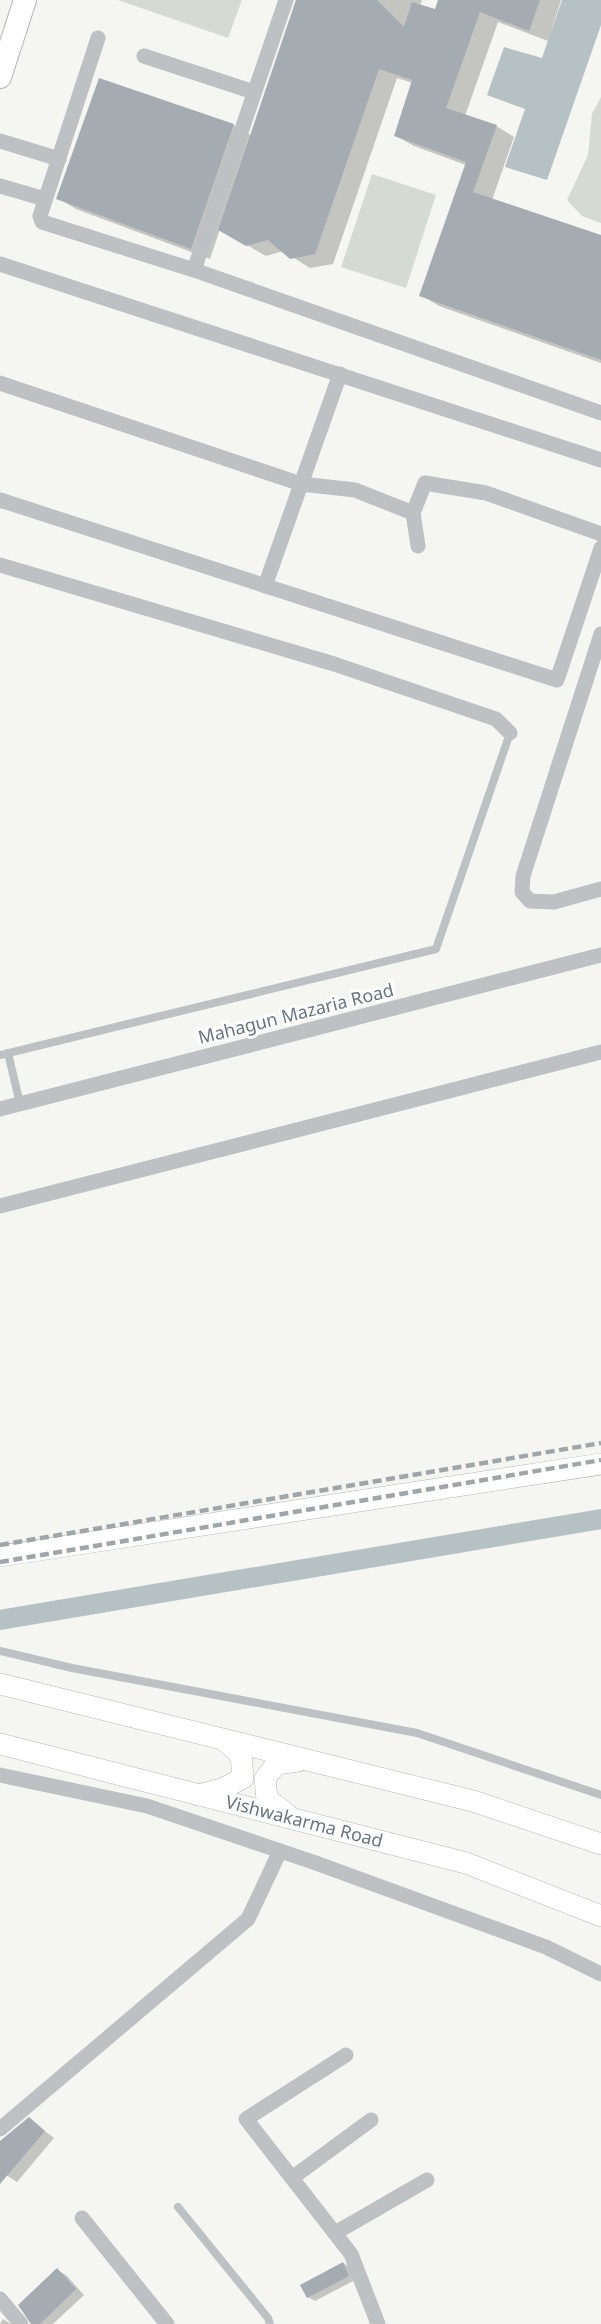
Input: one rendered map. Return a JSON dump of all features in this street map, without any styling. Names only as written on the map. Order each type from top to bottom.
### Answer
[{"type":"main road","points":[[0,77],[26,0]]},
{"type":"main road","points":[[0,1556],[601,1464]]},
{"type":"main road","points":[[0,1684],[473,1802],[601,1844]]},
{"type":"main road","points":[[199,1795],[222,1789],[243,1778],[241,1755],[224,1740]]},
{"type":"main road","name":"Vishwakarma Road","points":[[0,1744],[466,1863],[601,1916]]},
{"type":"main road","points":[[292,1818],[267,1799],[265,1779],[276,1764],[305,1760]]},
{"type":"street","points":[[194,270],[286,0]]},
{"type":"street","points":[[98,38],[39,218],[42,222],[194,270],[601,413]]},
{"type":"street","points":[[144,56],[254,92]]},
{"type":"street","points":[[0,141],[59,159]]},
{"type":"street","points":[[0,186],[45,199]]},
{"type":"street","points":[[0,264],[601,460]]},
{"type":"street","points":[[265,586],[339,374]]},
{"type":"street","points":[[0,382],[301,484],[355,490],[413,513]]},
{"type":"street","points":[[418,546],[413,513],[424,483],[486,493],[601,534]]},
{"type":"street","points":[[0,500],[557,680],[601,548]]},
{"type":"street","points":[[0,565],[334,664],[496,718],[510,733]]},
{"type":"street","points":[[601,634],[523,876],[522,892],[530,901],[554,902],[601,890]]},
{"type":"street","name":"Mahagun Mazaria Road","points":[[0,1109],[601,955]]},
{"type":"street","points":[[0,1206],[601,1052]]},
{"type":"street","points":[[0,1775],[147,1806],[280,1851],[546,1947],[601,1974]]},
{"type":"street","points":[[0,2129],[248,1919],[280,1851]]},
{"type":"street","points":[[346,2055],[246,2119],[351,2254],[378,2324]]},
{"type":"street","points":[[292,2178],[371,2120]]},
{"type":"street","points":[[335,2233],[427,2180]]},
{"type":"street","points":[[82,2218],[167,2324]]},
{"type":"street","points":[[0,2299],[21,2324]]},
{"type":"lane","points":[[20,1104],[4,1054],[436,949],[510,733]]},
{"type":"lane","points":[[0,1651],[72,1668],[417,1733],[601,1795]]},
{"type":"lane","points":[[178,2207],[268,2318],[270,2324]]},
{"type":"shaded area","points":[[118,0],[242,0],[228,38]]},
{"type":"shaded area","points":[[562,0],[601,0],[601,25],[547,180],[505,167],[525,109],[487,95],[504,47],[542,58]]},
{"type":"shaded area","points":[[601,97],[601,223],[582,216],[567,200],[588,155],[592,114]]},
{"type":"shaded area","points":[[372,174],[436,195],[406,288],[341,267]]},
{"type":"building","points":[[296,0],[377,0],[404,27],[412,2],[435,9],[438,0],[540,0],[529,31],[480,12],[446,108],[497,125],[473,192],[601,235],[601,360],[419,296],[466,162],[394,136],[412,80],[379,69],[315,254],[290,259],[268,240],[246,246],[218,230]]},
{"type":"building","points":[[99,78],[234,124],[191,249],[56,199]]},
{"type":"building","points":[[29,2117],[45,2131],[0,2184],[0,2141]]},
{"type":"building","points":[[343,2262],[349,2276],[307,2298],[300,2285]]},
{"type":"building","points":[[57,2268],[76,2289],[40,2324],[31,2324],[18,2305]]},
{"type":"waterway","points":[[0,1620],[601,1519]]},
{"type":"railway","points":[[0,1545],[601,1443]]},
{"type":"railway","points":[[0,1562],[601,1460]]}]
